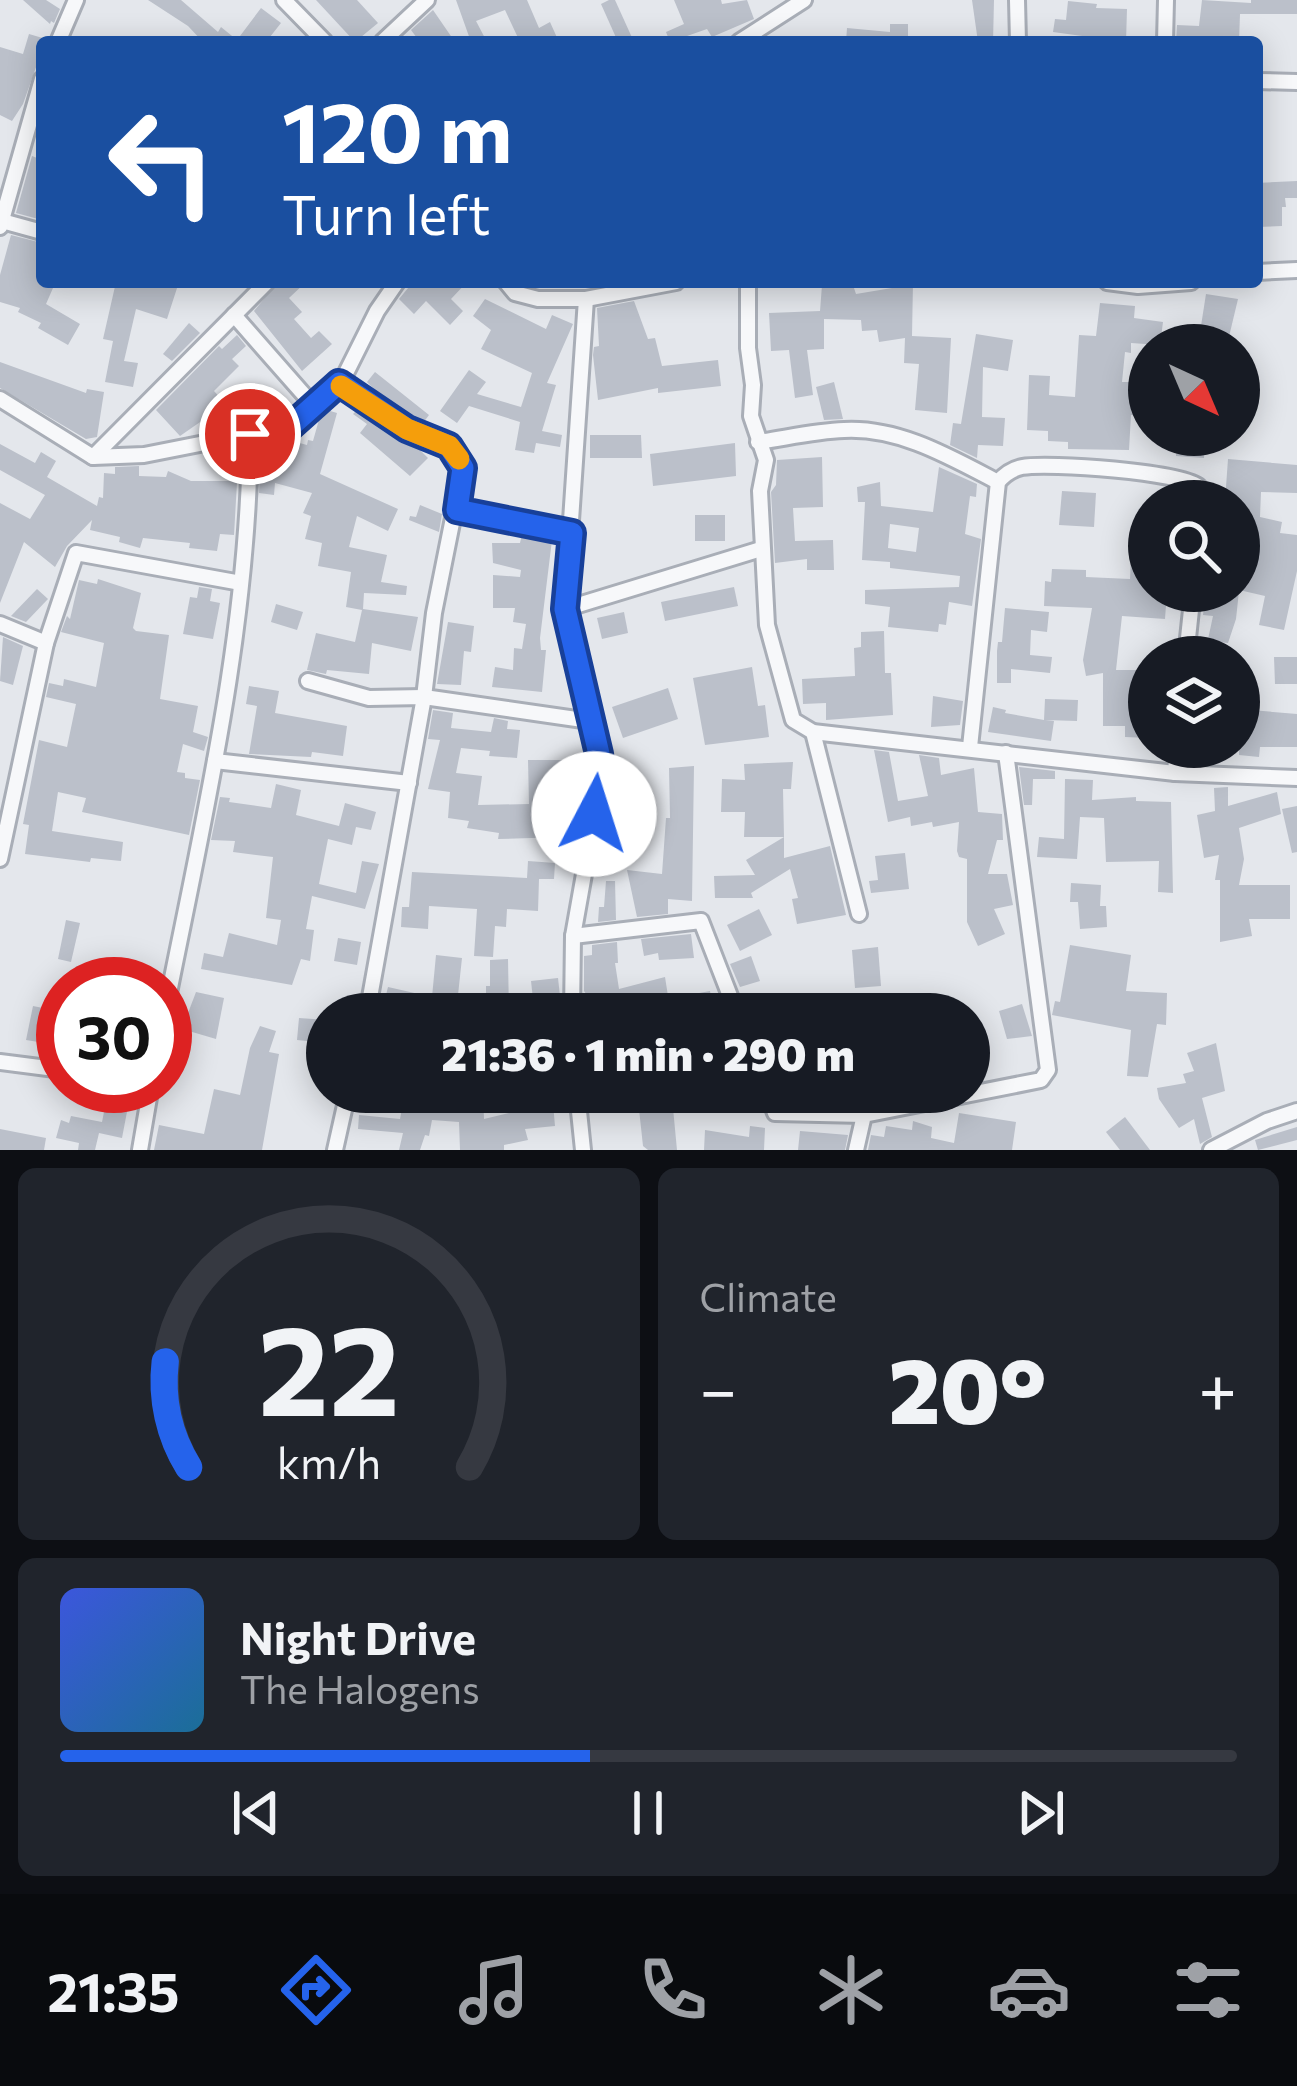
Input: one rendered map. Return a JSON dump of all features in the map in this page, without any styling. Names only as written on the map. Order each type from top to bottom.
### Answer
[{"type":"street","points":[[61,36],[76,0]]},
{"type":"street","points":[[284,0],[319,36]]},
{"type":"street","points":[[388,36],[427,0]]},
{"type":"street","points":[[749,36],[804,0]]},
{"type":"street","points":[[1017,0],[1018,36]]},
{"type":"street","points":[[1165,36],[1166,0]]},
{"type":"street","points":[[1263,81],[1297,82]]},
{"type":"street","points":[[36,100],[1,224],[36,231]]},
{"type":"street","points":[[1263,272],[1297,270]]},
{"type":"street","points":[[93,457],[261,288]]},
{"type":"street","points":[[0,399],[93,457],[143,455],[291,426],[340,385],[393,288]]},
{"type":"street","points":[[510,288],[538,299],[586,298],[642,288]]},
{"type":"street","points":[[748,288],[751,416],[766,460],[760,490],[767,625],[793,720],[813,732],[1174,772],[1297,778]]},
{"type":"street","points":[[572,993],[572,936],[602,773],[565,609],[586,298]]},
{"type":"street","points":[[234,315],[313,404]]},
{"type":"street","points":[[340,385],[407,429],[449,446],[463,468],[371,993]]},
{"type":"street","points":[[758,442],[847,429],[923,443],[998,482]]},
{"type":"street","points":[[176,957],[224,727],[250,515],[250,434]]},
{"type":"street","points":[[998,482],[1022,467],[1091,467],[1188,480]]},
{"type":"street","points":[[970,747],[998,482]]},
{"type":"street","points":[[457,510],[572,533]]},
{"type":"street","points":[[565,609],[761,549]]},
{"type":"street","points":[[0,859],[46,643],[76,553],[242,583]]},
{"type":"street","points":[[0,624],[46,643]]},
{"type":"street","points":[[308,681],[369,698],[424,697],[590,721]]},
{"type":"street","points":[[813,732],[859,914]]},
{"type":"street","points":[[776,1113],[864,1115],[1041,1080],[1048,1070],[1006,753]]},
{"type":"street","points":[[214,760],[409,783]]},
{"type":"street","points":[[1174,768],[1174,772]]},
{"type":"street","points":[[572,936],[701,920],[729,993]]},
{"type":"street","points":[[0,1062],[36,1067]]},
{"type":"street","points":[[1210,1150],[1297,1111]]},
{"type":"street","points":[[140,1150],[146,1113]]},
{"type":"street","points":[[334,1150],[343,1113]]},
{"type":"street","points":[[579,1113],[583,1150]]},
{"type":"street","points":[[856,1150],[864,1115]]},
{"type":"building","points":[[23,0],[46,0],[60,9],[54,23],[50,24]]},
{"type":"building","points":[[148,0],[181,0],[218,32],[221,27],[232,36],[197,36]]},
{"type":"building","points":[[316,0],[357,0],[378,23],[362,36],[349,36]]},
{"type":"building","points":[[456,0],[527,0],[539,28],[550,22],[556,36],[517,36],[505,10],[476,21],[484,36],[469,36]]},
{"type":"building","points":[[615,0],[631,36],[615,36],[601,4]]},
{"type":"building","points":[[674,0],[721,0],[722,4],[747,0],[754,19],[714,36],[707,29],[668,36],[666,32],[684,24]]},
{"type":"building","points":[[972,0],[994,0],[993,36],[977,36]]},
{"type":"building","points":[[1202,0],[1297,0],[1297,14],[1240,14],[1239,36],[1176,36],[1177,25],[1199,26]]},
{"type":"building","points":[[1068,1],[1127,9],[1126,36],[1053,32],[1055,19],[1066,20]]},
{"type":"building","points":[[261,8],[281,23],[271,36],[240,36]]},
{"type":"building","points":[[433,10],[451,36],[416,36],[411,30]]},
{"type":"building","points":[[890,24],[908,24],[908,36],[846,36],[847,28],[890,32]]},
{"type":"building","points":[[29,34],[36,36],[36,67],[12,121],[0,115],[0,47],[23,54]]},
{"type":"building","points":[[32,156],[36,158],[36,218],[16,213]]},
{"type":"building","points":[[1297,181],[1297,198],[1285,198],[1286,207],[1282,207],[1282,226],[1263,227],[1263,183]]},
{"type":"building","points":[[11,235],[36,241],[36,288],[53,288],[46,304],[80,324],[68,345],[38,328],[41,323],[18,312],[20,308],[0,302],[0,275]]},
{"type":"building","points":[[115,288],[177,288],[167,319],[136,309],[124,361],[138,363],[133,387],[105,382],[113,341],[103,339]]},
{"type":"building","points":[[273,288],[300,288],[289,298],[302,312],[294,319],[311,338],[319,331],[332,344],[302,371],[254,311]]},
{"type":"building","points":[[408,288],[461,288],[451,299],[463,311],[450,325],[426,301],[414,314],[399,299]]},
{"type":"building","points":[[822,288],[854,288],[856,294],[913,288],[912,336],[951,338],[947,413],[915,410],[919,364],[904,363],[905,338],[879,342],[877,330],[862,331],[861,320],[824,319],[824,349],[807,350],[813,395],[795,398],[789,350],[771,351],[769,313],[820,311]]},
{"type":"building","points":[[1206,294],[1238,299],[1232,324],[1201,324]]},
{"type":"building","points":[[485,299],[546,329],[552,315],[573,324],[547,383],[556,385],[542,431],[562,435],[560,447],[536,443],[534,453],[515,450],[520,422],[469,406],[457,423],[440,411],[469,370],[486,382],[477,394],[521,407],[532,373],[481,349],[491,330],[473,316]]},
{"type":"building","points":[[634,301],[648,339],[655,338],[662,366],[718,360],[721,386],[658,393],[658,388],[598,400],[593,355],[594,347],[599,346],[597,308]]},
{"type":"building","points":[[1100,303],[1135,306],[1134,318],[1163,322],[1128,324],[1122,382],[1128,382],[1128,450],[1068,449],[1068,442],[1048,441],[1048,431],[1027,430],[1029,375],[1050,376],[1049,395],[1075,397],[1079,335],[1096,336]]},
{"type":"building","points":[[189,323],[200,333],[172,361],[163,354]]},
{"type":"building","points":[[976,334],[1013,340],[1008,371],[983,367],[982,417],[1005,418],[1003,446],[978,445],[977,458],[950,445],[953,423],[961,424]]},
{"type":"building","points":[[237,335],[246,346],[232,359],[239,366],[214,391],[231,410],[211,428],[203,420],[180,436],[156,410],[219,346],[222,349]]},
{"type":"building","points":[[0,362],[86,393],[87,389],[104,392],[97,437],[86,439],[0,388]]},
{"type":"building","points":[[375,372],[429,415],[423,423],[371,392],[374,389],[367,382]]},
{"type":"building","points":[[834,382],[843,419],[824,420],[816,387]]},
{"type":"building","points":[[277,391],[284,405],[240,425],[235,413]]},
{"type":"building","points":[[327,410],[337,413],[320,474],[398,509],[388,531],[357,516],[349,547],[387,555],[381,582],[407,586],[406,595],[364,593],[363,609],[418,617],[411,651],[372,643],[369,674],[307,670],[316,633],[355,642],[362,610],[346,607],[351,572],[318,566],[322,543],[305,539],[311,516],[303,513],[312,493],[275,483],[274,495],[259,493],[260,466],[266,466],[268,442],[285,439],[307,445]]},
{"type":"building","points":[[357,410],[413,443],[428,458],[410,476],[360,433],[367,424],[353,414]]},
{"type":"building","points":[[590,435],[641,435],[642,458],[590,458]]},
{"type":"building","points":[[735,443],[736,476],[653,486],[650,454]]},
{"type":"building","points":[[0,444],[35,463],[41,452],[56,461],[47,477],[97,506],[99,497],[103,498],[104,473],[115,474],[115,467],[139,466],[139,476],[166,477],[168,471],[191,481],[231,481],[232,465],[238,465],[234,535],[220,534],[217,551],[143,538],[140,548],[90,530],[92,520],[55,567],[24,542],[0,603],[0,503],[30,519],[45,495],[0,470]]},
{"type":"building","points":[[822,457],[823,507],[793,508],[795,541],[833,540],[834,570],[807,570],[807,559],[775,563],[771,492],[776,485],[777,460]]},
{"type":"building","points":[[1228,459],[1297,465],[1297,493],[1261,492],[1260,517],[1260,480],[1226,480]]},
{"type":"building","points":[[939,467],[977,484],[976,497],[970,496],[965,534],[981,539],[972,606],[949,602],[946,625],[939,624],[938,632],[888,627],[890,607],[865,604],[865,590],[959,587],[960,576],[862,560],[865,502],[858,502],[857,487],[880,482],[881,506],[933,512]],"holes":[[[890,524],[919,528],[916,552],[888,548]]]},
{"type":"building","points":[[1062,491],[1096,493],[1094,527],[1059,525]]},
{"type":"building","points":[[420,505],[442,514],[439,532],[409,520],[416,517]]},
{"type":"building","points":[[695,515],[725,515],[725,541],[695,541]]},
{"type":"building","points":[[1260,517],[1282,522],[1280,533],[1297,535],[1297,571],[1284,630],[1259,625],[1265,596],[1260,595]]},
{"type":"building","points":[[522,534],[552,540],[540,638],[541,650],[546,650],[542,692],[492,687],[495,667],[513,670],[514,648],[522,649],[526,624],[513,622],[515,608],[493,608],[493,575],[520,577],[521,570],[493,563],[492,543],[520,543]]},
{"type":"building","points":[[1052,569],[1086,570],[1086,577],[1128,579],[1128,612],[1166,612],[1165,619],[1122,616],[1116,670],[1128,670],[1128,737],[1125,726],[1103,726],[1103,673],[1086,676],[1083,660],[1092,608],[1044,606],[1045,581],[1051,582]]},
{"type":"building","points":[[98,579],[141,593],[136,631],[169,635],[160,699],[198,706],[193,732],[208,737],[204,751],[183,744],[177,772],[200,780],[189,835],[82,812],[86,798],[58,792],[52,831],[123,842],[121,861],[25,854],[29,825],[23,824],[39,740],[67,747],[76,704],[46,697],[49,683],[63,686],[64,679],[96,687],[104,643],[61,632],[67,616],[70,619],[79,580],[97,584]]},
{"type":"building","points":[[199,587],[212,589],[210,601],[220,603],[213,639],[183,634],[190,597],[197,598]]},
{"type":"building","points":[[734,587],[738,606],[665,621],[661,602]]},
{"type":"building","points":[[37,589],[48,599],[26,622],[11,616]]},
{"type":"building","points":[[276,604],[303,612],[297,630],[271,622]]},
{"type":"building","points":[[1005,608],[1049,612],[1047,632],[1031,630],[1030,655],[1052,657],[1050,673],[1011,669],[1011,683],[997,683]]},
{"type":"building","points":[[624,612],[628,633],[602,639],[597,618]]},
{"type":"building","points":[[1237,612],[1230,636],[1209,636],[1213,616],[1203,615]]},
{"type":"building","points":[[448,622],[474,626],[471,652],[464,651],[461,685],[437,684]]},
{"type":"building","points":[[884,631],[893,715],[826,720],[826,703],[803,704],[802,679],[855,676],[854,648],[861,647],[861,632]]},
{"type":"building","points":[[3,637],[23,646],[13,685],[0,681]]},
{"type":"building","points":[[1274,657],[1297,657],[1297,684],[1275,684]]},
{"type":"building","points":[[752,667],[758,706],[765,705],[769,737],[705,745],[693,678]]},
{"type":"building","points":[[249,686],[279,691],[275,713],[347,726],[343,756],[249,754],[257,706],[246,704]]},
{"type":"building","points":[[668,688],[678,719],[623,738],[612,707]]},
{"type":"building","points":[[933,696],[963,701],[960,725],[931,727]]},
{"type":"building","points":[[1045,699],[1078,700],[1077,721],[1045,720],[1054,721],[1051,741],[988,732],[993,707],[1044,720]]},
{"type":"building","points":[[433,710],[453,713],[451,728],[491,732],[494,718],[508,721],[507,729],[520,730],[517,758],[461,748],[456,773],[482,776],[478,805],[529,804],[528,760],[575,760],[575,778],[565,778],[563,837],[498,839],[499,833],[467,828],[469,821],[448,818],[450,792],[428,789],[440,740],[428,739]]},
{"type":"building","points":[[1260,711],[1297,714],[1297,747],[1260,747]]},
{"type":"building","points":[[874,750],[889,752],[898,801],[928,796],[919,755],[939,758],[941,775],[974,768],[978,812],[1002,814],[1003,840],[997,840],[988,874],[1007,874],[1013,905],[994,909],[1005,934],[978,946],[967,922],[967,859],[957,851],[959,822],[911,826],[910,817],[888,822]]},
{"type":"building","points":[[793,762],[791,789],[783,789],[784,837],[744,837],[745,812],[721,812],[722,779],[745,780],[744,764]]},
{"type":"building","points":[[694,766],[692,901],[668,899],[668,914],[637,917],[627,870],[662,874],[666,818],[670,818],[669,768]]},
{"type":"building","points":[[1019,767],[1055,771],[1055,779],[1033,779],[1032,805],[1024,805]]},
{"type":"building","points":[[1065,779],[1093,780],[1092,800],[1136,797],[1136,801],[1171,802],[1173,893],[1158,892],[1159,861],[1106,862],[1104,818],[1080,817],[1077,859],[1037,857],[1039,837],[1064,839]]},
{"type":"building","points":[[276,784],[301,790],[296,815],[339,826],[345,803],[376,812],[371,830],[356,827],[352,845],[328,839],[319,884],[356,893],[362,861],[379,864],[365,909],[312,896],[306,929],[314,930],[310,961],[301,959],[292,985],[201,969],[204,953],[223,957],[229,933],[277,945],[281,920],[266,918],[273,857],[233,852],[235,841],[211,840],[220,797],[271,808]]},
{"type":"building","points":[[1228,787],[1228,806],[1277,792],[1281,814],[1239,828],[1244,859],[1239,885],[1290,885],[1290,919],[1249,919],[1252,936],[1220,942],[1220,880],[1215,880],[1219,855],[1204,858],[1197,815],[1215,811],[1214,788]]},
{"type":"building","points":[[1297,806],[1297,852],[1292,853],[1282,809]]},
{"type":"building","points":[[784,837],[784,858],[830,846],[846,915],[797,924],[792,899],[798,898],[790,869],[751,893],[753,898],[715,898],[714,876],[755,875],[746,860]]},
{"type":"building","points":[[905,853],[909,889],[871,893],[869,881],[878,880],[875,856]]},
{"type":"building","points":[[528,861],[555,863],[554,879],[539,879],[538,911],[507,909],[506,927],[495,926],[493,957],[474,956],[477,909],[429,906],[428,929],[401,927],[402,907],[409,907],[412,872],[527,878]]},
{"type":"building","points":[[606,881],[615,881],[616,920],[598,922],[599,907],[604,907]]},
{"type":"building","points":[[1071,883],[1101,885],[1100,906],[1106,906],[1107,927],[1080,929],[1078,902],[1070,902]]},
{"type":"building","points":[[759,909],[772,935],[740,951],[727,925]]},
{"type":"building","points":[[66,920],[80,923],[72,957],[58,957]]},
{"type":"building","points":[[691,934],[694,958],[644,956],[641,939]]},
{"type":"building","points":[[338,938],[361,942],[357,965],[334,961]]},
{"type":"building","points":[[617,942],[619,989],[665,977],[668,993],[585,993],[584,956],[592,955],[592,945]]},
{"type":"building","points":[[1070,945],[1131,955],[1126,991],[1167,993],[1166,1025],[1157,1024],[1148,1077],[1127,1076],[1131,1030],[1052,1015],[1055,1001],[1060,1002]]},
{"type":"building","points":[[878,947],[881,986],[855,988],[852,950]]},
{"type":"building","points":[[436,955],[462,958],[458,993],[432,993]]},
{"type":"building","points":[[751,956],[760,981],[740,987],[730,964]]},
{"type":"building","points":[[508,959],[509,993],[486,993],[490,960]]},
{"type":"building","points":[[558,978],[560,993],[532,993],[531,981]]},
{"type":"building","points":[[196,992],[224,998],[216,1039],[192,1032]]},
{"type":"building","points":[[1022,1004],[1032,1036],[1007,1039],[999,1011]]},
{"type":"building","points":[[33,1006],[36,1007],[36,1042],[26,1040]]},
{"type":"building","points":[[299,1018],[306,1018],[306,1041],[297,1040]]},
{"type":"building","points":[[260,1026],[276,1031],[269,1052],[279,1054],[262,1150],[154,1150],[159,1125],[204,1134],[214,1089],[240,1095]]},
{"type":"building","points":[[1216,1043],[1225,1091],[1202,1098],[1212,1137],[1200,1144],[1194,1119],[1179,1128],[1157,1088],[1186,1083],[1183,1074],[1194,1071],[1187,1053]]},
{"type":"building","points":[[104,1113],[127,1113],[122,1138],[99,1133],[95,1150],[78,1150],[79,1143],[56,1138],[61,1120],[69,1123],[71,1116],[102,1122]]},
{"type":"building","points":[[401,1113],[484,1113],[484,1119],[509,1113],[554,1113],[555,1126],[525,1129],[528,1140],[504,1145],[504,1150],[460,1150],[459,1122],[432,1120],[420,1150],[399,1150],[403,1133],[358,1129],[359,1115],[400,1119]]},
{"type":"building","points":[[639,1113],[673,1113],[677,1150],[643,1146]]},
{"type":"building","points":[[959,1113],[1016,1122],[1012,1150],[868,1150],[871,1135],[884,1137],[886,1126],[912,1130],[913,1121],[932,1127],[931,1138],[954,1143]]},
{"type":"building","points":[[1125,1117],[1150,1150],[1120,1150],[1106,1132]]},
{"type":"building","points":[[750,1126],[765,1128],[764,1150],[704,1150],[705,1130],[749,1137]]},
{"type":"building","points":[[1297,1127],[1297,1140],[1258,1150],[1255,1140]]},
{"type":"building","points":[[0,1129],[46,1138],[44,1150],[0,1150]]},
{"type":"building","points":[[800,1131],[848,1135],[845,1150],[798,1150]]},
{"type":"slow traffic","points":[[341,386],[407,429],[449,446],[459,459]]},
{"type":"route","points":[[250,434],[291,426],[339,383],[407,429],[449,446],[458,455],[463,468],[457,510],[572,533],[565,609],[602,773],[594,814]]}]
